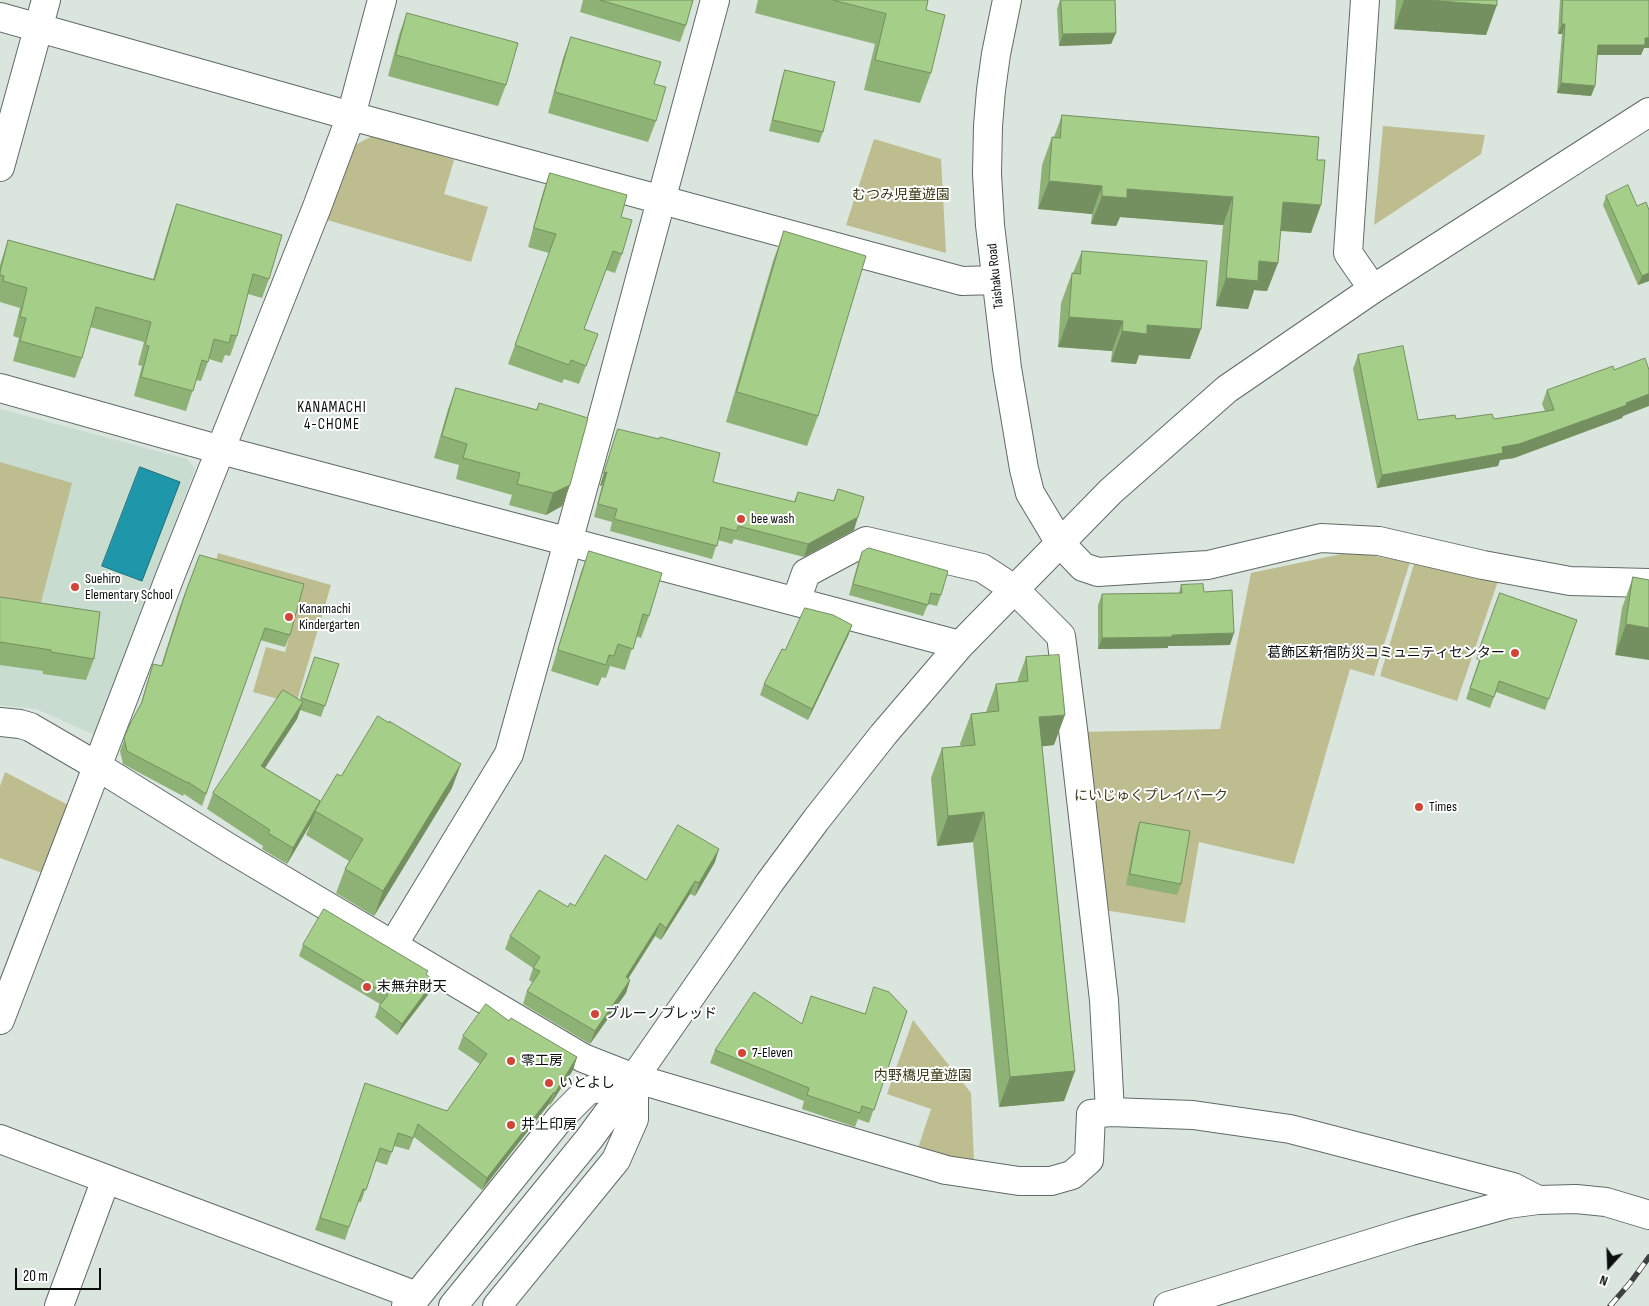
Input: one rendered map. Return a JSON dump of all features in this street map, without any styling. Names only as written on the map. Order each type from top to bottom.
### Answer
[{"type":"street","points":[[0,167],[46,0]]},
{"type":"street","points":[[0,1020],[97,766],[351,116],[382,0]]},
{"type":"street","points":[[393,945],[509,754],[715,0]]},
{"type":"street","name":"Taishaku Road","points":[[1007,0],[996,54],[988,126],[987,174],[996,280],[1007,368],[1024,469],[1030,493],[1060,543],[1083,567],[1098,572],[1208,565],[1321,538],[1379,541],[1483,565],[1570,581],[1649,583]]},
{"type":"street","points":[[1365,0],[1348,253],[1372,289]]},
{"type":"street","points":[[0,17],[351,116],[962,281],[996,280]]},
{"type":"street","points":[[453,1306],[589,1139],[634,1078],[770,882],[883,735],[960,645],[1111,491],[1227,390],[1372,289],[1649,112]]},
{"type":"street","points":[[0,388],[221,450],[568,543],[960,645]]},
{"type":"street","points":[[796,601],[806,573],[866,541],[982,568],[1014,589],[1061,636],[1104,1000],[1110,1112]]},
{"type":"street","points":[[0,722],[30,727],[229,848],[583,1058],[634,1078],[946,1170],[1019,1182],[1051,1181],[1072,1175],[1089,1160],[1091,1114],[1110,1112],[1193,1115],[1290,1129],[1513,1187],[1538,1200]]},
{"type":"street","points":[[0,1139],[295,1248],[412,1301],[561,1117],[587,1091],[634,1078]]},
{"type":"street","points":[[497,1306],[616,1160],[634,1119],[634,1078]]},
{"type":"street","points":[[59,1306],[106,1179]]},
{"type":"street","points":[[1168,1306],[1411,1231],[1508,1204],[1538,1200],[1576,1199],[1645,1206]]},
{"type":"shaded area","name":"Suehiro Elementary School","points":[[0,409],[187,459],[195,469],[95,735],[36,709],[0,705]]},
{"type":"green space","points":[[1383,126],[1485,135],[1481,154],[1374,225]]},
{"type":"green space","points":[[374,135],[454,160],[444,194],[488,207],[471,262],[327,220],[355,145]]},
{"type":"green space","name":"むつみ児童遊園","points":[[874,139],[941,159],[946,253],[846,225]]},
{"type":"green space","points":[[0,462],[72,483],[38,614],[0,608]]},
{"type":"green space","name":"にいじゅくプレイパーク","points":[[1351,552],[1410,562],[1374,676],[1350,669],[1294,864],[1199,842],[1185,923],[1098,909],[1078,732],[1220,729],[1251,573]]},
{"type":"green space","points":[[218,553],[331,585],[296,704],[253,692],[266,647],[285,652],[301,594],[214,570]]},
{"type":"green space","points":[[1414,564],[1498,581],[1457,701],[1380,676]]},
{"type":"green space","points":[[5,772],[72,807],[48,875],[0,858],[0,786]]},
{"type":"green space","name":"内野橋児童遊園","points":[[913,1020],[971,1093],[974,1162],[917,1151],[931,1109],[887,1094]]},
{"type":"water","points":[[140,467],[180,482],[142,581],[102,566]]},
{"type":"building","points":[[600,0],[693,0],[686,25]]},
{"type":"building","points":[[833,0],[928,0],[926,10],[945,15],[931,73],[875,60],[886,14]]},
{"type":"building","points":[[1061,0],[1115,0],[1116,33],[1063,34]]},
{"type":"building","points":[[1426,0],[1497,0],[1497,5]]},
{"type":"building","points":[[1563,0],[1649,0],[1649,38],[1645,38],[1645,45],[1598,45],[1595,86],[1561,83],[1565,24],[1562,24]]},
{"type":"building","points":[[407,13],[518,43],[506,85],[396,55]]},
{"type":"building","points":[[571,37],[661,62],[654,84],[666,87],[656,121],[555,92]]},
{"type":"building","points":[[785,70],[835,82],[823,132],[773,120]]},
{"type":"building","points":[[1062,115],[1319,137],[1317,160],[1325,160],[1321,205],[1283,202],[1278,263],[1259,261],[1258,281],[1226,278],[1233,197],[1127,189],[1127,198],[1102,196],[1102,186],[1049,181],[1052,137],[1060,138]]},
{"type":"building","points":[[550,173],[627,195],[621,217],[632,220],[622,254],[613,251],[584,329],[598,334],[586,366],[571,360],[569,365],[515,345],[556,234],[534,228]]},
{"type":"building","points":[[1628,185],[1637,206],[1646,202],[1649,210],[1649,273],[1642,276],[1606,196]]},
{"type":"building","points":[[177,204],[282,235],[269,279],[253,274],[237,336],[231,335],[229,343],[214,339],[208,362],[202,360],[193,391],[141,377],[149,346],[145,345],[151,322],[96,307],[82,358],[20,341],[26,318],[20,317],[27,288],[3,281],[4,276],[0,275],[8,240],[154,280]]},
{"type":"building","points":[[784,231],[866,256],[818,416],[737,392]]},
{"type":"building","points":[[1082,251],[1207,261],[1201,329],[1147,325],[1147,334],[1122,331],[1123,321],[1069,317],[1072,273],[1080,274]]},
{"type":"building","points":[[1403,346],[1418,420],[1455,415],[1456,419],[1492,414],[1494,419],[1554,410],[1547,390],[1613,366],[1614,370],[1645,358],[1649,370],[1649,394],[1626,403],[1627,405],[1519,444],[1502,447],[1503,453],[1382,475],[1358,355]]},
{"type":"building","points":[[456,388],[537,410],[539,403],[588,418],[570,485],[553,493],[517,484],[520,473],[463,458],[467,444],[442,436]]},
{"type":"building","points":[[618,429],[659,439],[660,437],[720,453],[713,482],[795,502],[798,492],[834,501],[838,489],[864,497],[858,517],[808,544],[738,526],[737,531],[721,527],[717,546],[614,519],[617,509],[598,504],[607,472],[604,473]]},
{"type":"building","points":[[869,548],[948,571],[941,595],[931,593],[928,605],[853,584],[862,552]]},
{"type":"building","points":[[589,551],[662,573],[649,616],[643,614],[633,649],[618,644],[614,656],[609,655],[606,665],[558,650]]},
{"type":"building","points":[[200,555],[304,584],[290,635],[265,628],[206,794],[188,782],[127,751],[124,738],[142,702],[153,664],[162,666],[185,594]]},
{"type":"building","points":[[1633,577],[1649,580],[1649,628],[1626,624]]},
{"type":"building","points":[[1203,584],[1204,592],[1232,590],[1234,633],[1172,635],[1172,637],[1102,638],[1102,594],[1182,593],[1181,585]]},
{"type":"building","points":[[1500,593],[1577,620],[1549,699],[1499,681],[1494,697],[1470,688],[1484,649],[1480,648]]},
{"type":"building","points":[[0,597],[100,612],[94,659],[0,642]]},
{"type":"building","points":[[805,608],[833,615],[852,625],[812,709],[764,684],[782,649],[785,650]]},
{"type":"building","points":[[1059,655],[1065,715],[1039,717],[1075,1071],[1010,1077],[984,812],[948,816],[942,748],[975,745],[971,714],[999,711],[996,684],[1028,681],[1026,657]]},
{"type":"building","points":[[315,657],[339,664],[325,706],[301,698]]},
{"type":"building","points":[[283,690],[303,702],[261,766],[320,801],[293,848],[268,833],[270,830],[213,793]]},
{"type":"building","points":[[378,716],[461,764],[383,891],[345,869],[363,839],[315,811],[337,774],[341,776]]},
{"type":"building","points":[[1140,822],[1190,831],[1181,884],[1130,874]]},
{"type":"building","points":[[678,825],[719,849],[699,883],[695,881],[666,928],[660,923],[626,977],[630,980],[595,1031],[527,991],[540,971],[533,968],[540,957],[510,936],[539,890],[568,907],[570,903],[575,906],[605,855],[646,880]]},
{"type":"building","points":[[324,909],[428,971],[426,974],[434,981],[402,1024],[379,1006],[388,995],[303,945]]},
{"type":"building","points":[[874,987],[889,992],[907,1011],[874,1110],[862,1106],[860,1113],[807,1095],[809,1088],[715,1050],[754,992],[802,1024],[811,996],[865,1014]]},
{"type":"building","points":[[486,1004],[509,1021],[511,1018],[577,1057],[555,1093],[487,1178],[418,1124],[413,1138],[398,1133],[392,1152],[380,1148],[366,1190],[363,1189],[349,1227],[320,1218],[365,1083],[447,1111],[487,1054],[463,1036]]},
{"type":"railway","points":[[1610,1306],[1649,1257]]},
{"type":"place","name":"bee wash","points":[[741,519]]},
{"type":"place","name":"Suehiro Elementary School","points":[[75,587]]},
{"type":"place","name":"Kanamachi Kindergarten","points":[[289,617]]},
{"type":"place","name":"葛飾区新宿防災コミュニティセンター","points":[[1515,653]]},
{"type":"place","name":"Times","points":[[1419,807]]},
{"type":"place","name":"末無弁財天","points":[[367,987]]},
{"type":"place","name":"ブルーノブレッド","points":[[595,1014]]},
{"type":"place","name":"7-Eleven","points":[[742,1053]]},
{"type":"place","name":"零工房","points":[[511,1061]]},
{"type":"place","name":"いとよし","points":[[549,1083]]},
{"type":"place","name":"井上印房","points":[[511,1125]]},
{"type":"district","name":"KANAMACHI 4-CHOME","points":[[332,416]]}]
